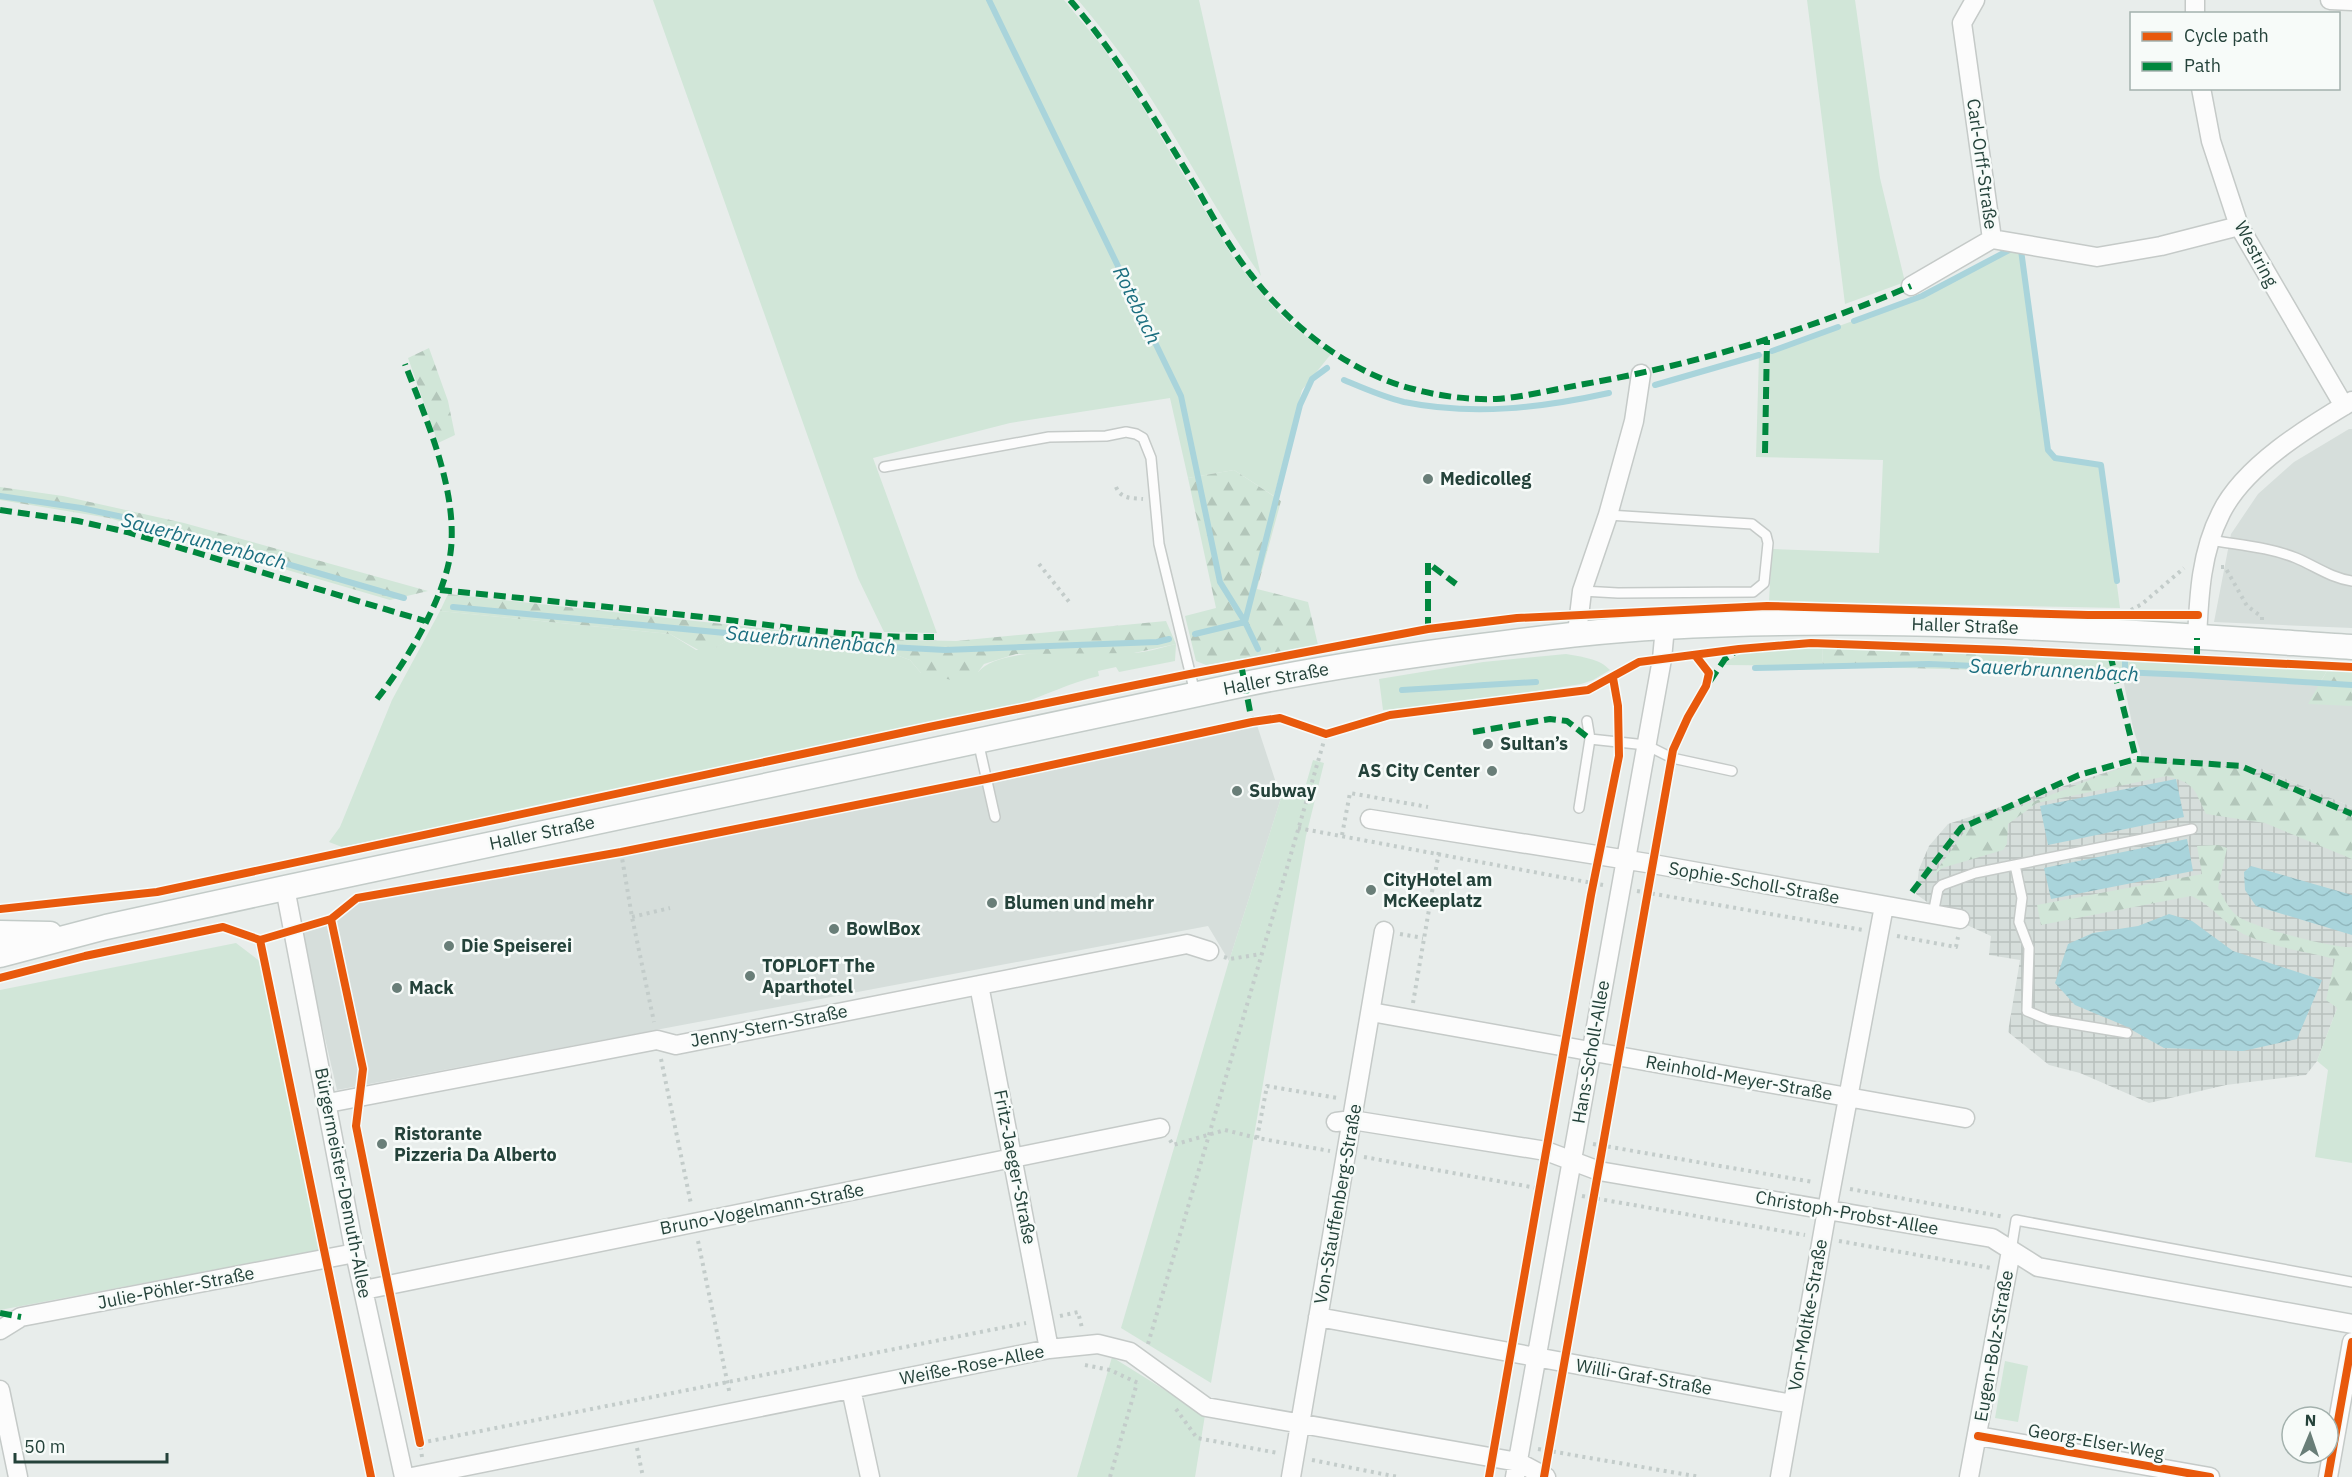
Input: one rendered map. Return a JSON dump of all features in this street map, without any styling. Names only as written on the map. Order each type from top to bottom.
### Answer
[{"type":"main road","name":"Haller Straße","points":[[0,955],[106,927],[285,888],[1195,695],[1392,657],[1577,633],[1781,623],[1907,624],[2352,647]]},
{"type":"main road","name":"Haller Straße","points":[[0,943],[106,927]]},
{"type":"main road","points":[[0,933],[52,934]]},
{"type":"street","name":"Carl-Orff-Straße","points":[[1911,286],[1992,238],[1962,23],[1975,0]]},
{"type":"street","points":[[2330,0],[2352,1]]},
{"type":"street","name":"Westring","points":[[2201,90],[2211,141],[2239,226],[2349,405]]},
{"type":"street","points":[[1992,238],[2097,257],[2161,246],[2239,226]]},
{"type":"street","points":[[1577,633],[1582,591],[1608,515],[1634,420],[1641,374]]},
{"type":"street","points":[[2198,638],[2200,587],[2210,540],[2221,512],[2236,489],[2252,473],[2295,438],[2349,405]]},
{"type":"street","name":"Hans-Scholl-Allee","points":[[1518,1462],[1621,889],[1665,627]]},
{"type":"street","name":"Sophie-Scholl-Straße","points":[[1370,819],[1626,860],[1960,919]]},
{"type":"street","name":"Bürgermeister-Demuth-Allee","points":[[285,888],[355,1253],[404,1477]]},
{"type":"street","name":"Von-Moltke-Straße","points":[[1780,1477],[1884,906]]},
{"type":"street","name":"Von-Stauffenberg-Straße","points":[[1291,1477],[1346,1154],[1344,1121],[1355,1101],[1384,932]]},
{"type":"street","name":"Jenny-Stern-Straße","points":[[328,1103],[657,1040],[676,1045],[1187,944],[1209,951]]},
{"type":"street","name":"Fritz-Jaeger-Straße","points":[[979,985],[1049,1349]]},
{"type":"street","name":"Reinhold-Meyer-Straße","points":[[1371,1012],[1965,1118]]},
{"type":"street","name":"Christoph-Probst-Allee","points":[[1344,1121],[1546,1151],[1599,1171],[1992,1238],[2038,1267],[2352,1324]]},
{"type":"street","name":"Bruno-Vogelmann-Straße","points":[[364,1290],[1160,1128]]},
{"type":"street","name":"Eugen-Bolz-Straße","points":[[1969,1477],[2011,1251]]},
{"type":"street","name":"Julie-Pöhler-Straße","points":[[0,1330],[21,1317],[355,1253]]},
{"type":"street","name":"Willi-Graf-Straße","points":[[1318,1317],[1792,1404]]},
{"type":"street","points":[[2328,1477],[2352,1342]]},
{"type":"street","name":"Weiße-Rose-Allee","points":[[419,1476],[1049,1349],[1098,1344],[1130,1352],[1206,1407],[1518,1462],[1546,1477]]},
{"type":"street","points":[[851,1389],[870,1477]]},
{"type":"street","points":[[0,1390],[18,1477]]},
{"type":"street","name":"Georg-Elser-Weg","points":[[1978,1436],[2210,1477]]},
{"type":"lane","points":[[884,467],[1049,437],[1106,436],[1126,432],[1143,438],[1153,467],[1159,544],[1195,695]]},
{"type":"lane","points":[[1582,591],[1753,592],[1764,583],[1768,543],[1766,535],[1752,524],[1608,515]]},
{"type":"lane","points":[[2210,540],[2296,558],[2325,573],[2352,581]]},
{"type":"lane","points":[[1579,808],[1590,739],[1587,721]]},
{"type":"lane","points":[[1590,739],[1646,746],[1672,758],[1732,771]]},
{"type":"lane","points":[[978,741],[995,817]]},
{"type":"lane","points":[[1933,914],[1938,889],[1942,885],[1975,873],[2192,829]]},
{"type":"lane","points":[[2015,865],[2022,898],[2019,922],[2029,948],[2027,1011],[2049,1020],[2127,1033]]},
{"type":"lane","points":[[2011,1251],[2016,1220],[2352,1282]]},
{"type":"path","points":[[1116,487],[1121,496],[1125,498],[1155,500]]},
{"type":"path","points":[[1039,564],[1070,603]]},
{"type":"path","points":[[1110,1477],[1326,734]]},
{"type":"path","points":[[1342,836],[1350,793]]},
{"type":"path","points":[[1299,828],[1621,889],[1956,947]]},
{"type":"path","points":[[1410,1019],[1442,830]]},
{"type":"path","points":[[621,852],[632,917],[734,1412]]},
{"type":"path","points":[[632,917],[670,908]]},
{"type":"path","points":[[331,919],[363,1069],[356,1126],[420,1443],[419,1476]]},
{"type":"path","points":[[260,940],[371,1477]]},
{"type":"path","points":[[1209,951],[1230,959],[1261,954]]},
{"type":"path","points":[[1257,1138],[1267,1086],[1355,1101]]},
{"type":"path","points":[[1160,1128],[1173,1145],[1225,1130],[1257,1138],[2007,1271]]},
{"type":"path","points":[[1576,1140],[2000,1215],[2016,1220]]},
{"type":"path","points":[[420,1443],[1078,1312],[1082,1330],[1094,1328]]},
{"type":"path","points":[[1081,1364],[1110,1370],[1147,1389]]},
{"type":"path","points":[[1174,1407],[1197,1438],[1398,1477]]},
{"type":"path","points":[[634,1432],[643,1477]]},
{"type":"path","points":[[627,1455],[649,1450]]},
{"type":"path","points":[[1518,1462],[1700,1477]]},
{"type":"shaded area","points":[[2352,429],[2352,628],[2214,622],[2231,534],[2258,494],[2294,462]]},
{"type":"shaded area","points":[[2122,674],[2178,674],[2352,689],[2352,807],[2260,768],[2141,761]]},
{"type":"shaded area","points":[[1254,716],[1281,798],[1229,961],[1208,926],[337,1090],[300,931],[329,924],[349,905],[993,773]]},
{"type":"shaded area","points":[[2141,761],[2260,768],[2352,807],[2352,969],[2317,1061],[2306,1075],[2226,1085],[2149,1103],[2080,1073],[2049,1065],[2008,1032],[2020,960],[1989,955],[1991,936],[1945,915],[1916,894],[1919,869],[1929,846],[1948,824]]},
{"type":"green space","points":[[653,0],[1064,0],[1102,46],[1141,104],[1231,254],[1289,323],[1331,354],[1302,390],[1274,496],[1234,470],[1188,478],[1170,398],[1010,423],[873,458],[937,633],[884,632],[858,578]]},
{"type":"green space","points":[[1078,0],[1199,0],[1261,276],[1144,87]]},
{"type":"green space","points":[[1807,0],[1855,0],[1880,178],[1905,282],[1845,304]]},
{"type":"green space","points":[[2013,248],[2021,253],[2048,450],[2056,458],[2101,465],[2120,608],[1769,601],[1772,549],[1879,553],[1883,460],[1756,457],[1759,355],[1922,296]]},
{"type":"green space","points":[[429,348],[448,401],[455,435],[438,443],[408,358]]},
{"type":"green space","points":[[1234,470],[1281,501],[1257,589],[1308,602],[1318,645],[1206,665],[1196,661],[1185,616],[1216,608],[1188,478]]},
{"type":"green space","points":[[0,487],[63,496],[184,523],[428,591],[390,600],[109,518],[0,500]]},
{"type":"green space","points":[[448,594],[860,639],[956,641],[1166,621],[1176,644],[1134,653],[1016,654],[984,664],[973,685],[921,673],[910,660],[888,652],[727,641],[708,652],[702,652],[670,634],[440,611]]},
{"type":"green space","points":[[440,611],[670,634],[696,650],[712,649],[727,641],[888,652],[910,660],[921,673],[978,672],[990,663],[1007,657],[1027,654],[1137,653],[1176,644],[1175,661],[1119,672],[1116,667],[1098,671],[1099,676],[1018,705],[342,847],[329,842],[340,827],[392,700]]},
{"type":"green space","points":[[1822,647],[1823,666],[1724,665],[1733,658],[1756,650]]},
{"type":"green space","points":[[1822,647],[1985,651],[1985,670],[1823,666]]},
{"type":"green space","points":[[1985,651],[2328,669],[2318,686],[2179,673],[1985,670]]},
{"type":"green space","points":[[1566,654],[1595,660],[1610,670],[1581,684],[1461,703],[1383,710],[1379,679],[1483,662]]},
{"type":"green space","points":[[2328,669],[2352,671],[2352,706],[2308,704]]},
{"type":"green space","points":[[1313,760],[1324,763],[1306,836],[1211,1383],[1121,1328],[1229,961],[1281,798],[1302,798]]},
{"type":"green space","points":[[2136,762],[2208,765],[2240,769],[2352,817],[2352,859],[2265,823],[2206,814],[2189,785],[2167,776],[2037,803],[2008,824],[2007,844],[2003,850],[1942,868],[1931,878],[1968,827]]},
{"type":"green space","points":[[2218,845],[2227,848],[2218,888],[2236,915],[2243,920],[2292,936],[2352,947],[2352,1012],[2347,1015],[2326,1000],[2335,959],[2248,936],[2191,896],[2041,925],[2037,905],[2202,874],[2197,846]]},
{"type":"green space","points":[[236,943],[261,962],[319,1250],[0,1310],[0,990]]},
{"type":"green space","points":[[2352,969],[2352,1163],[2315,1157],[2328,1070],[2317,1061]]},
{"type":"green space","points":[[1112,1357],[1205,1415],[1195,1477],[1077,1477]]},
{"type":"green space","points":[[2005,1361],[2028,1366],[2018,1422],[1995,1418]]},
{"type":"water","points":[[2176,779],[2184,817],[2048,845],[2040,806]]},
{"type":"water","points":[[2187,839],[2193,871],[2051,899],[2044,868]]},
{"type":"water","points":[[2251,866],[2352,895],[2352,935],[2256,906],[2245,890],[2244,872]]},
{"type":"water","points":[[2169,914],[2192,921],[2233,951],[2322,980],[2297,1039],[2243,1051],[2164,1048],[2123,1025],[2075,1005],[2055,983],[2068,944],[2093,933],[2138,926]]},
{"type":"waterway","name":"Rotebach","points":[[989,0],[1181,396],[1220,582],[1245,622],[1258,649]]},
{"type":"waterway","points":[[1854,321],[1922,296],[2013,248],[2021,250],[2048,450],[2055,458],[2101,465],[2117,581]]},
{"type":"waterway","points":[[1772,351],[1838,327]]},
{"type":"waterway","points":[[1655,385],[1759,355]]},
{"type":"waterway","points":[[1245,622],[1300,405],[1312,379],[1327,368]]},
{"type":"waterway","points":[[1344,380],[1404,402],[1456,409],[1532,406],[1609,393]]},
{"type":"waterway","name":"Sauerbrunnenbach","points":[[0,496],[81,508],[132,519],[404,598]]},
{"type":"waterway","name":"Sauerbrunnenbach","points":[[453,607],[852,645],[945,650],[1157,642],[1169,639]]},
{"type":"waterway","name":"Sauerbrunnenbach","points":[[1195,634],[1245,622]]},
{"type":"waterway","points":[[2125,662],[2125,672]]},
{"type":"waterway","name":"Sauerbrunnenbach","points":[[1755,668],[1929,664],[2190,675],[2352,685]]},
{"type":"waterway","name":"Sauerbrunnenbach","points":[[1402,690],[1536,682]]},
{"type":"marked path","points":[[1070,0],[1121,67],[1229,244],[1268,295],[1303,330],[1324,346],[1345,360],[1390,382],[1443,396],[1496,399],[1517,397],[1622,377],[1706,357],[1830,318],[1911,286]]},
{"type":"marked path","points":[[1765,453],[1767,340]]},
{"type":"marked path","points":[[377,699],[412,648],[433,608],[448,568],[451,549],[452,526],[445,478],[405,364]]},
{"type":"marked path","points":[[0,510],[78,521],[127,532],[425,621]]},
{"type":"marked path","points":[[1428,629],[1428,563],[1456,584]]},
{"type":"marked path","points":[[440,590],[822,631],[878,636],[934,637]]},
{"type":"marked path","points":[[2197,638],[2197,658]]},
{"type":"marked path","points":[[1710,681],[1725,659],[1735,652]]},
{"type":"marked path","points":[[2110,654],[2136,759]]},
{"type":"marked path","points":[[1241,664],[1252,722]]},
{"type":"marked path","points":[[1473,732],[1550,719],[1567,721],[1590,739]]},
{"type":"marked path","points":[[1912,892],[1961,828],[2079,775],[2136,759],[2241,766],[2352,814]]},
{"type":"marked path","points":[[0,1313],[21,1317]]},
{"type":"cycle path","points":[[0,909],[157,892],[929,727],[1428,629],[1517,618],[1767,606],[2088,615],[2198,615]]},
{"type":"cycle path","points":[[0,978],[85,956],[223,927],[260,940],[331,919],[357,898],[621,852],[986,779],[1252,722],[1280,718],[1326,734],[1390,715],[1588,690],[1639,662],[1739,649],[1811,643],[2352,667]]},
{"type":"cycle path","points":[[1544,1477],[1673,750],[1706,686],[1709,673],[1695,655]]},
{"type":"cycle path","points":[[1489,1477],[1591,895],[1619,756],[1618,706],[1613,678]]},
{"type":"cycle path","points":[[331,919],[363,1069],[356,1126],[420,1443]]},
{"type":"cycle path","points":[[260,940],[371,1477]]},
{"type":"cycle path","points":[[2328,1477],[2352,1342]]},
{"type":"cycle path","points":[[1978,1436],[2210,1477]]},
{"type":"place","name":"Medicolleg","points":[[1428,479]]},
{"type":"place","name":"Sultan’s","points":[[1488,744]]},
{"type":"place","name":"AS City Center","points":[[1492,771]]},
{"type":"place","name":"Subway","points":[[1237,791]]},
{"type":"place","name":"CityHotel am McKeeplatz","points":[[1371,890]]},
{"type":"place","name":"Blumen und mehr","points":[[992,903]]},
{"type":"place","name":"BowlBox","points":[[834,929]]},
{"type":"place","name":"Die Speiserei","points":[[449,946]]},
{"type":"place","name":"TOPLOFT The Aparthotel","points":[[750,976]]},
{"type":"place","name":"Mack","points":[[397,988]]},
{"type":"place","name":"Ristorante Pizzeria Da Alberto","points":[[382,1144]]}]
